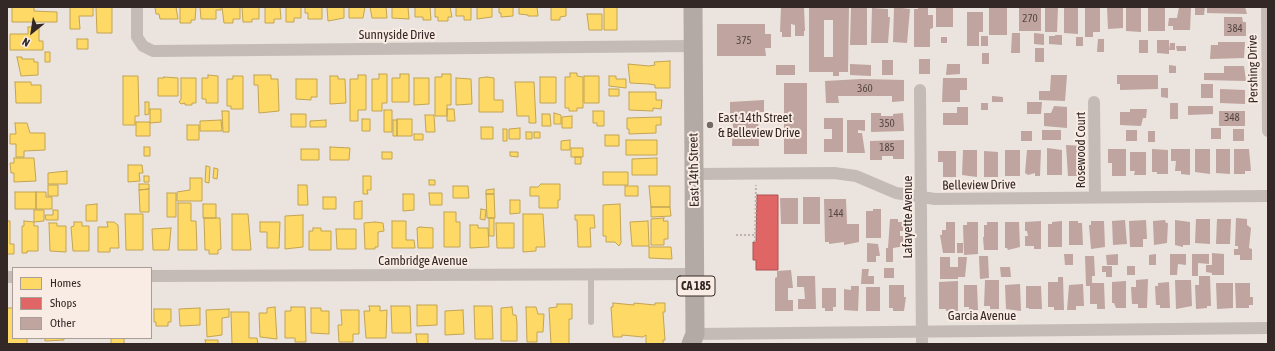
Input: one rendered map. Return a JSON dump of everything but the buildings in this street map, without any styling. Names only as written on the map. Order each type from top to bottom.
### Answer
[{"type":"main road","name":"East 14th Street","points":[[693,7],[696,341]]},
{"type":"street","name":"Sunnyside Drive","points":[[137,7],[137,37],[143,46],[153,51],[693,46]]},
{"type":"street","name":"Pershing Drive","points":[[1267,7],[1268,131]]},
{"type":"street","name":"Lafayette Avenue","points":[[920,90],[922,344]]},
{"type":"street","name":"Rosewood Court","points":[[1094,102],[1095,197]]},
{"type":"street","name":"Belleview Drive","points":[[695,174],[834,173],[856,176],[896,193],[935,199],[1268,196]]},
{"type":"street","name":"Cambridge Avenue","points":[[152,276],[696,274]]},
{"type":"street","name":"Garcia Avenue","points":[[696,341],[922,331],[1268,328]]},
{"type":"lane","points":[[591,274],[591,322]]},
{"type":"path","points":[[755,242],[756,174]]},
{"type":"path","points":[[736,235],[755,235]]},
{"type":"place","name":"East 14th Street & Belleview Drive","points":[[710,125]]}]
